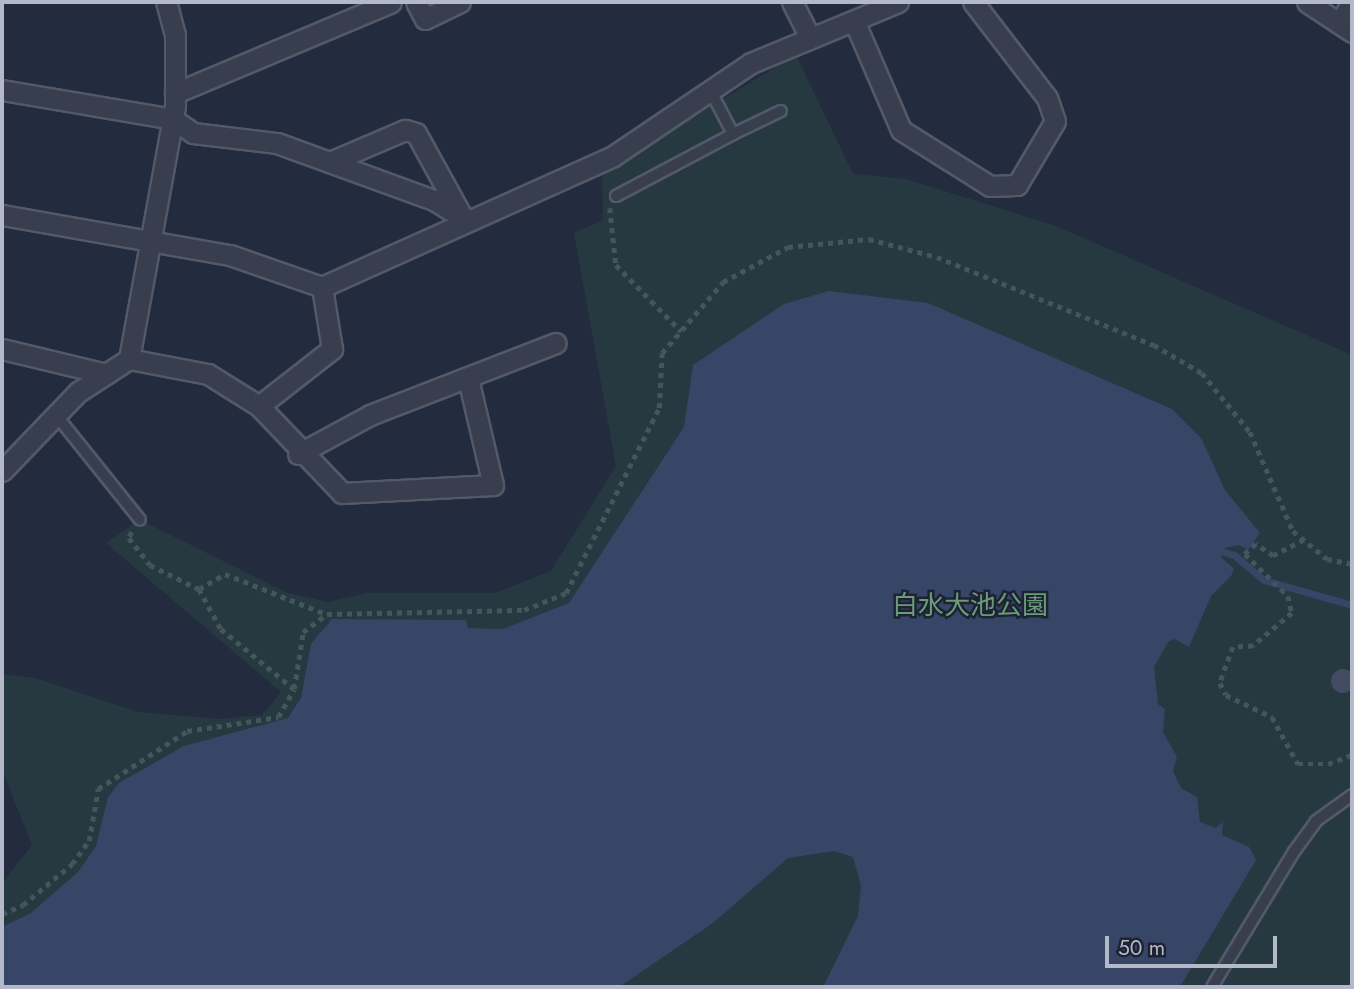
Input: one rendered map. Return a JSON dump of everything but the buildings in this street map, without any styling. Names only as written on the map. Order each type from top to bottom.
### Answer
[{"type":"street","points":[[128,359],[147,244],[173,119],[175,35],[166,2]]},
{"type":"street","points":[[175,93],[391,2]]},
{"type":"street","points":[[416,2],[425,19],[460,2]]},
{"type":"street","points":[[792,2],[808,36]]},
{"type":"street","points":[[2,215],[147,244],[230,255],[322,287],[464,219],[613,156],[710,90],[808,36],[855,23],[898,2]]},
{"type":"street","points":[[855,23],[901,130],[990,186],[1017,185],[1055,121],[1047,98],[973,2]]},
{"type":"street","points":[[1307,2],[1346,28],[1352,3]]},
{"type":"street","points":[[2,90],[173,119],[193,133],[277,143],[434,200],[464,219]]},
{"type":"street","points":[[330,162],[405,130],[416,133],[464,219]]},
{"type":"street","points":[[259,407],[332,348],[322,287]]},
{"type":"street","points":[[298,454],[370,415],[556,343]]},
{"type":"street","points":[[2,349],[106,374]]},
{"type":"street","points":[[2,472],[56,415],[128,359],[208,374],[259,407],[298,454],[342,493],[493,485],[468,378]]},
{"type":"lane","points":[[710,90],[733,134]]},
{"type":"lane","points":[[616,195],[781,111]]},
{"type":"lane","points":[[56,415],[140,520]]},
{"type":"lane","points":[[1212,987],[1293,853],[1316,821],[1352,795]]},
{"type":"path","points":[[616,195],[609,200],[616,265],[681,331]]},
{"type":"path","points":[[199,589],[225,574],[327,614],[524,610],[566,593],[635,464],[659,408],[662,353],[723,282],[788,247],[869,239],[937,257],[1154,345],[1202,373],[1250,432],[1293,531],[1327,559],[1352,564]]},
{"type":"path","points":[[140,520],[129,538],[150,565],[199,589],[221,629],[294,689]]},
{"type":"path","points":[[1304,540],[1273,556],[1256,544],[1245,554],[1288,596],[1292,613],[1254,646],[1233,647],[1220,683],[1226,695],[1272,717],[1298,764],[1328,764],[1352,755]]},
{"type":"path","points":[[2,914],[23,905],[72,864],[89,841],[98,789],[187,731],[278,717],[294,689],[303,632],[327,614]]},
{"type":"green space","name":"白水大池公園","points":[[796,55],[853,174],[906,179],[1056,226],[1352,355],[1352,987],[2,987],[2,883],[32,845],[3,772],[2,674],[35,678],[138,712],[220,719],[262,715],[281,692],[106,543],[140,520],[288,593],[328,602],[367,593],[495,593],[551,571],[616,466],[574,233],[603,220],[602,172]]},
{"type":"water","name":"白水大池公園","points":[[829,291],[928,303],[1172,409],[1201,438],[1225,490],[1260,533],[1248,550],[1239,545],[1225,548],[1221,557],[1234,569],[1231,576],[1211,596],[1189,647],[1175,639],[1168,642],[1154,667],[1158,704],[1165,709],[1163,732],[1177,757],[1173,771],[1181,788],[1197,797],[1200,822],[1216,828],[1223,822],[1222,835],[1249,847],[1256,860],[1180,987],[823,987],[858,916],[861,886],[853,857],[834,851],[788,858],[713,923],[619,987],[2,987],[2,927],[31,913],[78,872],[96,846],[108,797],[119,783],[184,746],[288,718],[301,698],[311,644],[332,619],[466,620],[468,628],[503,629],[569,603],[684,427],[693,365],[784,304]]},
{"type":"waterway","points":[[1215,549],[1234,555],[1264,580],[1352,605]]}]
